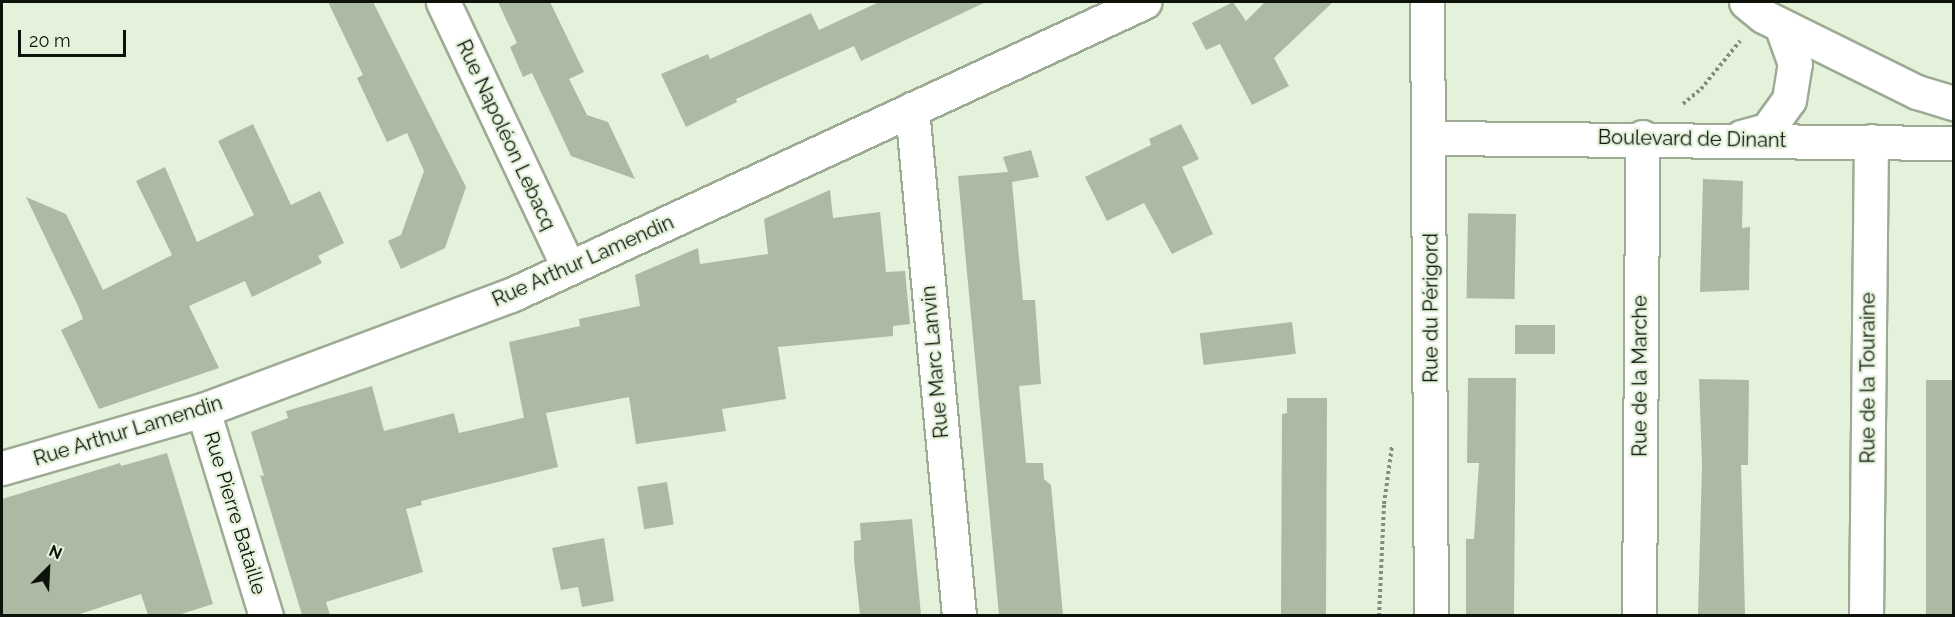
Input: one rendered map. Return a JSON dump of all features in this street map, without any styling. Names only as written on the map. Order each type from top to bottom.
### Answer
[{"type":"street","name":"Rue Napoléon Lebacq","points":[[443,2],[569,268]]},
{"type":"street","name":"Rue Arthur Lamendin","points":[[2,468],[203,410],[511,295],[1144,2]]},
{"type":"street","name":"Rue du Périgord","points":[[1427,2],[1431,138],[1431,615]]},
{"type":"street","points":[[1763,14],[1917,92],[1953,103]]},
{"type":"street","points":[[1736,139],[1767,130],[1789,100],[1795,64],[1763,14]]},
{"type":"street","name":"Rue Marc Lanvin","points":[[912,109],[959,615]]},
{"type":"street","name":"Boulevard de Dinant","points":[[1431,138],[1642,137],[1953,143]]},
{"type":"street","name":"Rue de la Marche","points":[[1639,615],[1642,137]]},
{"type":"street","name":"Rue de la Touraine","points":[[1866,615],[1871,141]]},
{"type":"street","name":"Rue Pierre Bataille","points":[[203,410],[266,615]]},
{"type":"path","points":[[1642,137],[1701,89],[1763,14]]},
{"type":"path","points":[[1379,615],[1384,504],[1394,433]]},
{"type":"building","points":[[328,2],[373,2],[466,187],[445,248],[401,269],[388,241],[401,235],[424,171],[407,133],[387,142],[357,78],[363,75]]},
{"type":"building","points":[[498,2],[550,2],[584,72],[569,79],[587,115],[608,122],[635,179],[571,156],[532,73],[523,77],[510,47],[517,43]]},
{"type":"building","points":[[879,2],[986,2],[861,61],[854,46],[736,99],[737,102],[686,127],[661,74],[708,54],[710,59],[811,13],[819,30]]},
{"type":"building","points":[[1233,2],[1246,21],[1265,2],[1333,2],[1274,58],[1289,86],[1252,105],[1220,44],[1206,50],[1192,23]]},
{"type":"building","points":[[253,124],[291,205],[320,191],[344,243],[318,256],[322,263],[252,297],[245,281],[189,306],[219,368],[99,409],[61,330],[83,319],[26,197],[66,214],[103,290],[172,255],[136,181],[165,167],[197,242],[254,215],[218,141]]},
{"type":"building","points":[[1181,124],[1199,159],[1182,167],[1213,234],[1172,254],[1144,203],[1107,221],[1085,177],[1151,145],[1149,139]]},
{"type":"building","points":[[1031,150],[1039,177],[1012,182],[1023,300],[1035,300],[1041,384],[1019,386],[1026,463],[1043,463],[1044,479],[1051,485],[1063,615],[999,615],[958,176],[1008,172],[1003,157]]},
{"type":"building","points":[[1703,179],[1743,181],[1742,228],[1750,227],[1749,290],[1700,292]]},
{"type":"building","points":[[830,190],[833,218],[880,212],[886,272],[905,271],[910,324],[893,326],[893,336],[778,347],[786,399],[722,409],[726,431],[636,444],[629,397],[546,413],[558,467],[421,501],[422,505],[406,509],[423,572],[326,602],[330,615],[302,615],[260,475],[264,476],[251,432],[288,418],[286,411],[372,386],[384,431],[454,413],[459,433],[524,418],[509,342],[580,326],[579,319],[640,306],[635,275],[698,248],[700,264],[768,254],[764,219]]},
{"type":"building","points":[[1468,213],[1516,214],[1515,299],[1467,298]]},
{"type":"building","points":[[1292,322],[1296,354],[1204,365],[1200,333]]},
{"type":"building","points":[[1515,325],[1555,325],[1555,354],[1515,354]]},
{"type":"building","points":[[1468,378],[1516,378],[1514,615],[1466,615],[1466,539],[1474,539],[1479,463],[1467,463]]},
{"type":"building","points":[[1699,379],[1749,380],[1748,465],[1741,465],[1745,614],[1698,615],[1702,465]]},
{"type":"building","points":[[1926,380],[1953,380],[1953,615],[1926,615]]},
{"type":"building","points":[[1287,398],[1327,398],[1326,615],[1281,615],[1282,414],[1287,413]]},
{"type":"building","points":[[167,453],[213,604],[178,615],[148,615],[141,594],[77,615],[2,615],[2,499],[120,463],[121,466]]},
{"type":"building","points":[[667,482],[674,524],[644,529],[637,487]]},
{"type":"building","points":[[912,519],[921,615],[860,615],[854,541],[861,540],[860,523]]},
{"type":"building","points":[[604,538],[614,601],[582,607],[578,587],[561,590],[552,548]]}]
